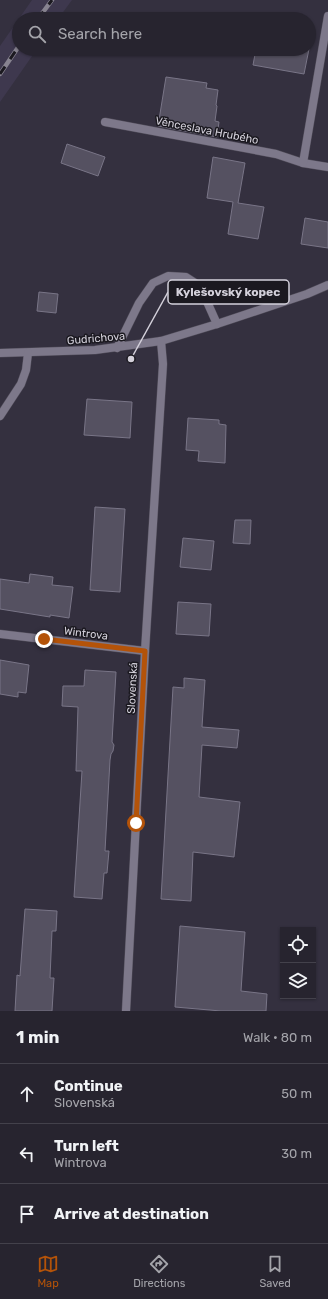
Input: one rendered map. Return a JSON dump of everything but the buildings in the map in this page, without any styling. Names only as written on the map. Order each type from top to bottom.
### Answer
[{"type":"street","points":[[303,163],[328,16]]},
{"type":"street","name":"Věnceslava Hrubého","points":[[105,122],[276,154],[303,163],[328,168]]},
{"type":"street","points":[[117,348],[139,303],[152,283],[168,276],[186,277],[200,286],[217,324]]},
{"type":"street","name":"Gudrichova","points":[[0,353],[95,350],[161,341],[307,294],[328,285]]},
{"type":"street","name":"Slovenská","points":[[126,1011],[162,364],[161,341]]},
{"type":"street","points":[[0,416],[21,384],[26,370],[28,353]]},
{"type":"street","name":"Wintrova","points":[[0,634],[145,651]]},
{"type":"shaded area","points":[[32,0],[72,0],[63,12],[24,12]]},
{"type":"shaded area","points":[[12,29],[12,56],[32,56],[0,102],[0,46]]},
{"type":"railway","points":[[43,12],[52,0]]},
{"type":"railway","points":[[0,74],[12,56]]},
{"type":"place","name":"Kylešovský kopec","points":[[131,359]]},
{"type":"route","points":[[44,639],[145,651],[136,823]]}]
